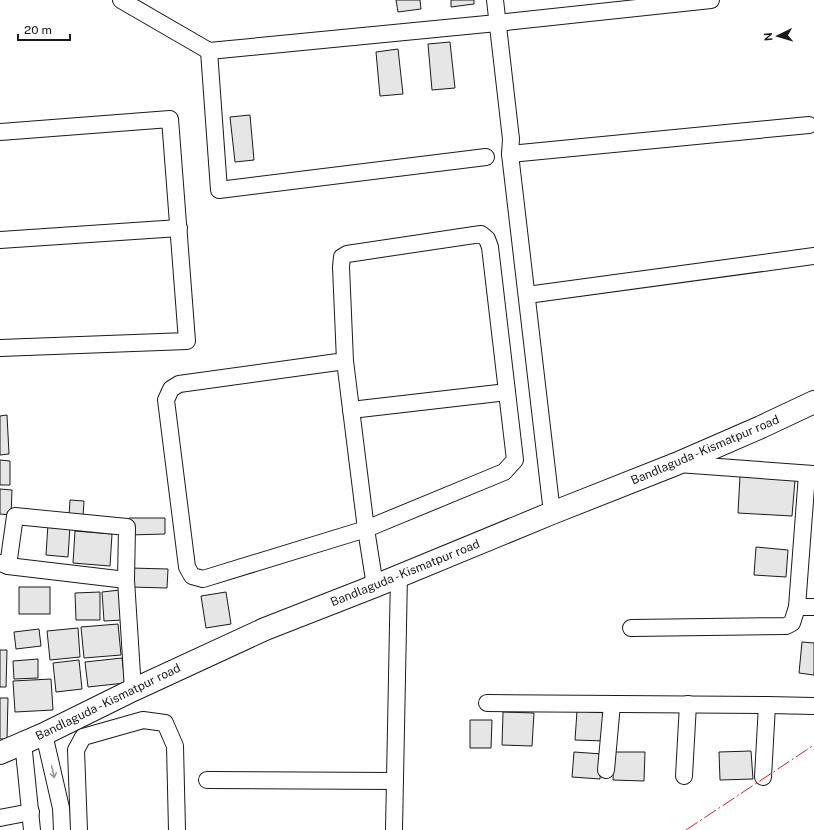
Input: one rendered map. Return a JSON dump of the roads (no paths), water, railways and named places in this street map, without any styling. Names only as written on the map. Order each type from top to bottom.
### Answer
[{"type":"street","points":[[121,0],[209,51],[497,23],[711,0]]},
{"type":"street","points":[[495,0],[511,139],[510,154],[552,513]]},
{"type":"street","points":[[209,51],[218,190],[486,157]]},
{"type":"street","points":[[0,132],[170,119],[187,341],[0,348]]},
{"type":"street","points":[[510,154],[809,125]]},
{"type":"street","points":[[0,240],[179,228]]},
{"type":"street","points":[[345,361],[179,384],[171,389],[166,400],[187,567],[192,576],[203,579],[366,529],[504,472],[515,460],[490,247],[487,239],[481,234],[347,254],[342,257],[341,268],[345,361],[366,529],[375,586]]},
{"type":"street","points":[[527,295],[814,256]]},
{"type":"street","points":[[351,410],[507,392]]},
{"type":"street","name":"Bandlaguda - Kismatpur road","points":[[0,753],[44,734],[133,690],[265,629],[676,464],[814,402]]},
{"type":"street","points":[[631,628],[786,626],[792,622],[797,607],[811,474],[676,464]]},
{"type":"street","points":[[126,580],[4,565],[15,516],[127,527],[126,580],[133,690]]},
{"type":"street","points":[[394,830],[399,575]]},
{"type":"street","points":[[797,607],[814,607]]},
{"type":"street","points":[[487,703],[814,706]]},
{"type":"street","points":[[606,770],[612,704]]},
{"type":"street","points":[[684,776],[688,704]]},
{"type":"street","points":[[763,777],[767,705]]},
{"type":"street","points":[[79,830],[76,750],[83,737],[143,720],[165,722],[175,746],[176,830]]},
{"type":"street","points":[[44,734],[61,808],[62,830]]},
{"type":"street","points":[[24,742],[32,830]]},
{"type":"street","points":[[207,780],[395,781]]},
{"type":"street","points":[[0,818],[31,812]]}]
